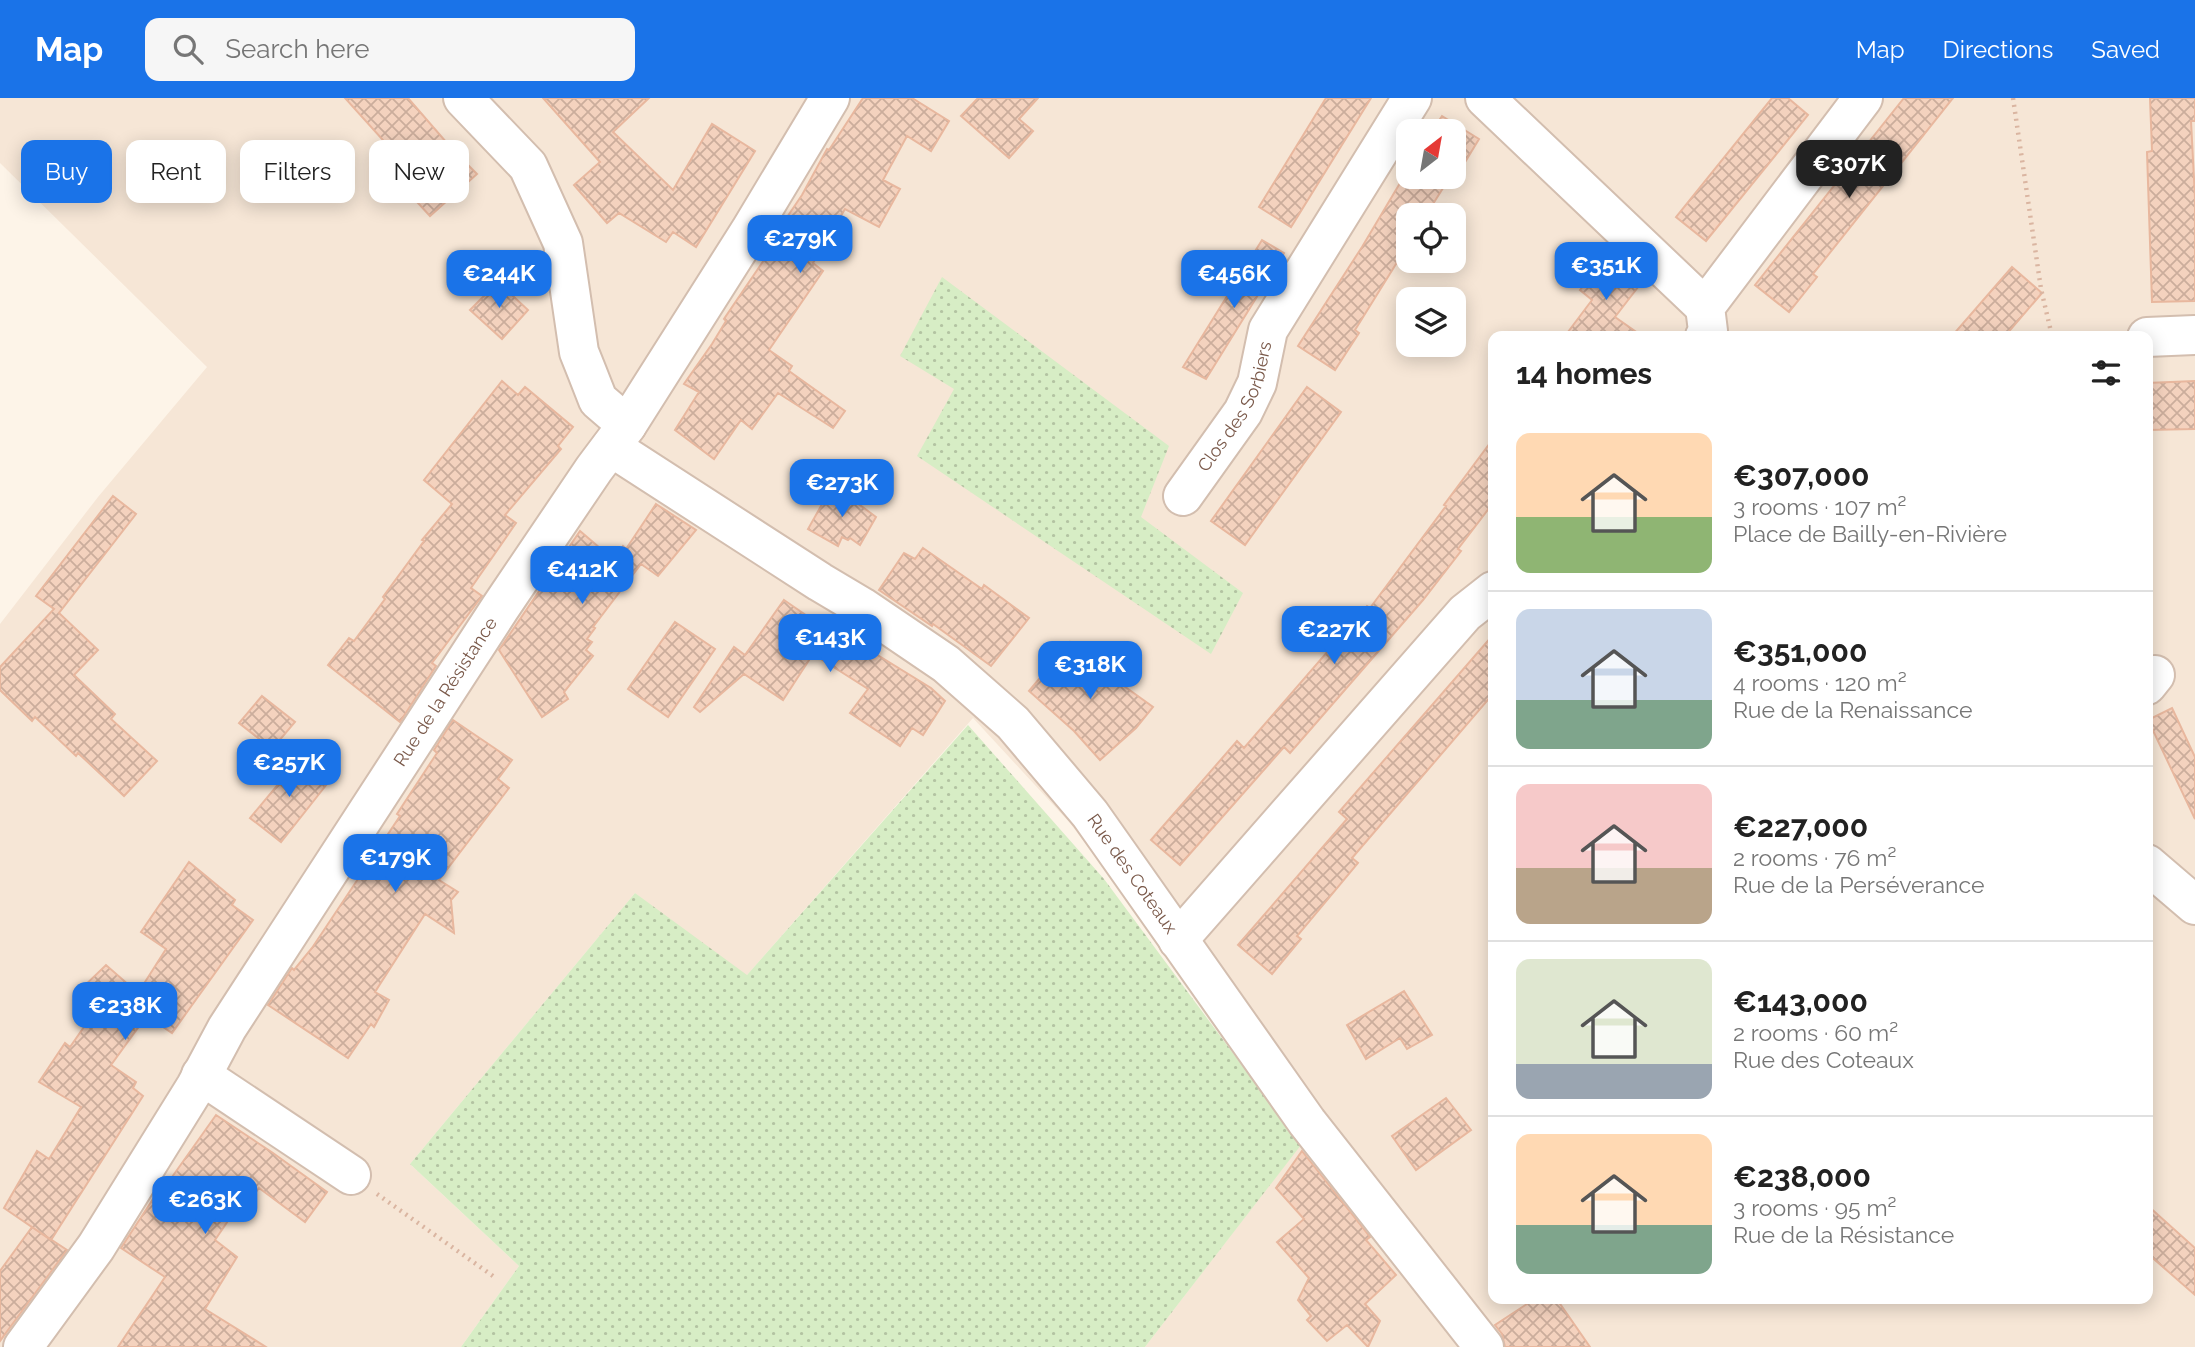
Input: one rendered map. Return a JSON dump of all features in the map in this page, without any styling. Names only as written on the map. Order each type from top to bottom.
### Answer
[{"type":"street","name":"Rue des Coteaux","points":[[463,98],[528,166],[563,243],[579,352],[598,400],[619,436],[686,496],[935,656],[1013,723],[1090,814],[1307,1122],[1484,1347]]},
{"type":"street","name":"Rue de la Résistance","points":[[23,1347],[96,1247],[227,1028],[478,643],[619,436],[750,232],[830,98]]},
{"type":"street","name":"Clos des Sorbiers","points":[[1183,496],[1243,412],[1257,383],[1268,331],[1412,98]]},
{"type":"street","points":[[1485,98],[1705,322],[1863,98]]},
{"type":"street","points":[[2153,337],[2195,335]]},
{"type":"street","points":[[1178,940],[1465,613],[1488,595]]},
{"type":"street","points":[[2153,869],[2195,905]]},
{"type":"street","points":[[201,1075],[351,1175]]},
{"type":"path","points":[[2014,98],[2041,289],[2051,331]]},
{"type":"path","points":[[351,1175],[493,1276]]},
{"type":"shaded area","points":[[0,98],[2195,98],[2195,1347],[1145,1347],[1305,1139],[1070,823],[973,718],[741,982],[635,893],[410,1164],[519,1266],[461,1347],[0,1347],[0,624],[98,497],[207,367],[41,203],[112,203],[112,140],[21,140],[21,184],[0,163]]},
{"type":"green space","points":[[942,277],[1169,446],[1141,517],[1243,593],[1211,654],[917,456],[954,389],[900,356]]},
{"type":"green space","points":[[968,725],[1104,879],[1301,1145],[1145,1347],[461,1347],[519,1266],[410,1164],[635,893],[747,975]]},
{"type":"building","points":[[345,98],[408,98],[444,140],[383,140]]},
{"type":"building","points":[[543,98],[649,98],[613,132],[673,190],[712,124],[755,151],[696,247],[673,232],[666,242],[619,213],[607,223],[574,185],[600,162]]},
{"type":"building","points":[[863,98],[912,98],[949,121],[931,151],[907,136],[883,180],[900,189],[879,227],[845,209],[813,263],[823,271],[769,350],[792,366],[789,371],[845,411],[833,428],[778,393],[752,429],[741,420],[714,459],[675,430],[699,392],[684,384],[766,257],[762,254],[802,195],[827,149],[829,150]]},
{"type":"building","points":[[978,98],[1038,98],[1019,119],[1033,131],[1009,158],[961,116]]},
{"type":"building","points":[[1326,98],[1371,98],[1291,227],[1259,207]]},
{"type":"building","points":[[1772,98],[1788,98],[1808,115],[1706,241],[1676,217]]},
{"type":"building","points":[[1904,98],[1953,98],[1813,274],[1817,277],[1789,312],[1755,285]]},
{"type":"building","points":[[2150,98],[2195,98],[2195,121],[2191,121],[2195,198],[2195,301],[2152,302],[2147,152],[2152,151]]},
{"type":"building","points":[[1466,131],[1479,139],[1466,160]]},
{"type":"building","points":[[469,166],[477,174],[469,181]]},
{"type":"building","points":[[1397,189],[1442,189],[1434,203],[1396,203],[1396,264],[1355,330],[1359,333],[1335,370],[1298,346]]},
{"type":"building","points":[[418,203],[445,203],[430,216]]},
{"type":"building","points":[[1262,240],[1284,253],[1206,379],[1183,367]]},
{"type":"building","points":[[1608,255],[1642,282],[1615,317],[1635,331],[1569,331],[1592,300],[1580,290]]},
{"type":"building","points":[[2012,267],[2042,293],[2009,331],[1956,331]]},
{"type":"building","points":[[498,282],[528,310],[502,339],[470,310]]},
{"type":"building","points":[[502,381],[518,395],[525,387],[573,427],[558,446],[561,449],[505,515],[516,523],[471,588],[482,596],[432,663],[436,666],[400,722],[328,665],[349,638],[354,641],[385,599],[383,597],[424,541],[422,540],[452,504],[424,480]]},
{"type":"building","points":[[2195,381],[2195,429],[2153,430],[2153,383]]},
{"type":"building","points":[[1307,387],[1341,412],[1245,545],[1211,521]]},
{"type":"building","points":[[1488,446],[1488,510],[1458,549],[1461,551],[1423,600],[1290,753],[1284,747],[1180,865],[1151,840],[1237,741],[1244,748],[1367,606],[1370,608],[1446,506],[1444,505]]},
{"type":"building","points":[[833,485],[876,517],[860,545],[850,538],[848,540],[842,537],[838,546],[808,529]]},
{"type":"building","points":[[113,496],[136,514],[59,613],[98,650],[74,675],[115,714],[111,719],[157,761],[124,796],[78,753],[76,756],[35,717],[32,721],[0,690],[0,667],[54,609],[36,596]]},
{"type":"building","points":[[656,504],[696,530],[658,576],[641,564],[593,627],[595,628],[587,639],[592,642],[586,650],[593,656],[564,692],[568,699],[542,717],[499,650],[580,531],[614,560],[623,546],[626,549]]},
{"type":"building","points":[[923,548],[982,589],[984,585],[1029,618],[991,666],[933,624],[932,626],[879,590],[904,553],[915,559]]},
{"type":"building","points":[[784,600],[845,642],[848,637],[931,688],[945,701],[923,735],[912,728],[900,746],[850,713],[868,689],[813,654],[783,700],[744,674],[700,712],[694,707],[734,647],[745,655]]},
{"type":"building","points":[[675,622],[715,649],[668,717],[628,689]]},
{"type":"building","points":[[1488,641],[1488,700],[1352,858],[1358,863],[1297,936],[1301,939],[1272,974],[1238,945],[1347,819],[1339,812]]},
{"type":"building","points":[[1070,642],[1115,683],[1117,681],[1153,707],[1136,728],[1100,760],[1074,731],[1029,691]]},
{"type":"building","points":[[262,696],[295,722],[272,749],[239,723]]},
{"type":"building","points":[[2172,708],[2195,757],[2195,819],[2153,731],[2153,718]]},
{"type":"building","points":[[453,720],[512,760],[498,779],[509,788],[439,880],[458,892],[451,900],[454,933],[425,914],[375,992],[389,1000],[374,1027],[371,1024],[348,1058],[268,1005],[292,968],[294,970],[312,948],[400,816],[397,814],[437,753],[434,750]]},
{"type":"building","points":[[292,755],[327,784],[281,842],[250,818],[281,781],[275,777]]},
{"type":"building","points":[[189,862],[235,900],[232,905],[253,920],[172,1033],[150,1018],[147,1024],[143,1021],[111,1065],[136,1082],[133,1088],[143,1096],[51,1240],[4,1208],[37,1151],[49,1159],[81,1107],[39,1082],[65,1043],[70,1047],[100,1004],[79,991],[106,965],[138,993],[166,949],[141,932]]},
{"type":"building","points":[[1404,991],[1432,1035],[1407,1049],[1400,1038],[1366,1059],[1347,1025]]},
{"type":"building","points":[[1446,1098],[1471,1130],[1416,1170],[1392,1136]]},
{"type":"building","points":[[216,1115],[327,1192],[305,1222],[259,1188],[254,1194],[249,1190],[215,1240],[237,1257],[205,1309],[266,1347],[118,1347],[165,1277],[121,1248],[153,1199],[155,1201]]},
{"type":"building","points":[[1302,1151],[1370,1237],[1366,1240],[1396,1275],[1365,1304],[1380,1321],[1368,1347],[1347,1325],[1327,1341],[1307,1320],[1311,1316],[1298,1300],[1309,1278],[1277,1242],[1304,1219],[1276,1188]]},
{"type":"building","points":[[2153,1210],[2195,1248],[2195,1295],[2153,1258]]},
{"type":"building","points":[[32,1227],[67,1250],[0,1341],[0,1271]]},
{"type":"building","points":[[1527,1304],[1560,1304],[1590,1347],[1505,1347],[1502,1334],[1495,1325]]}]
